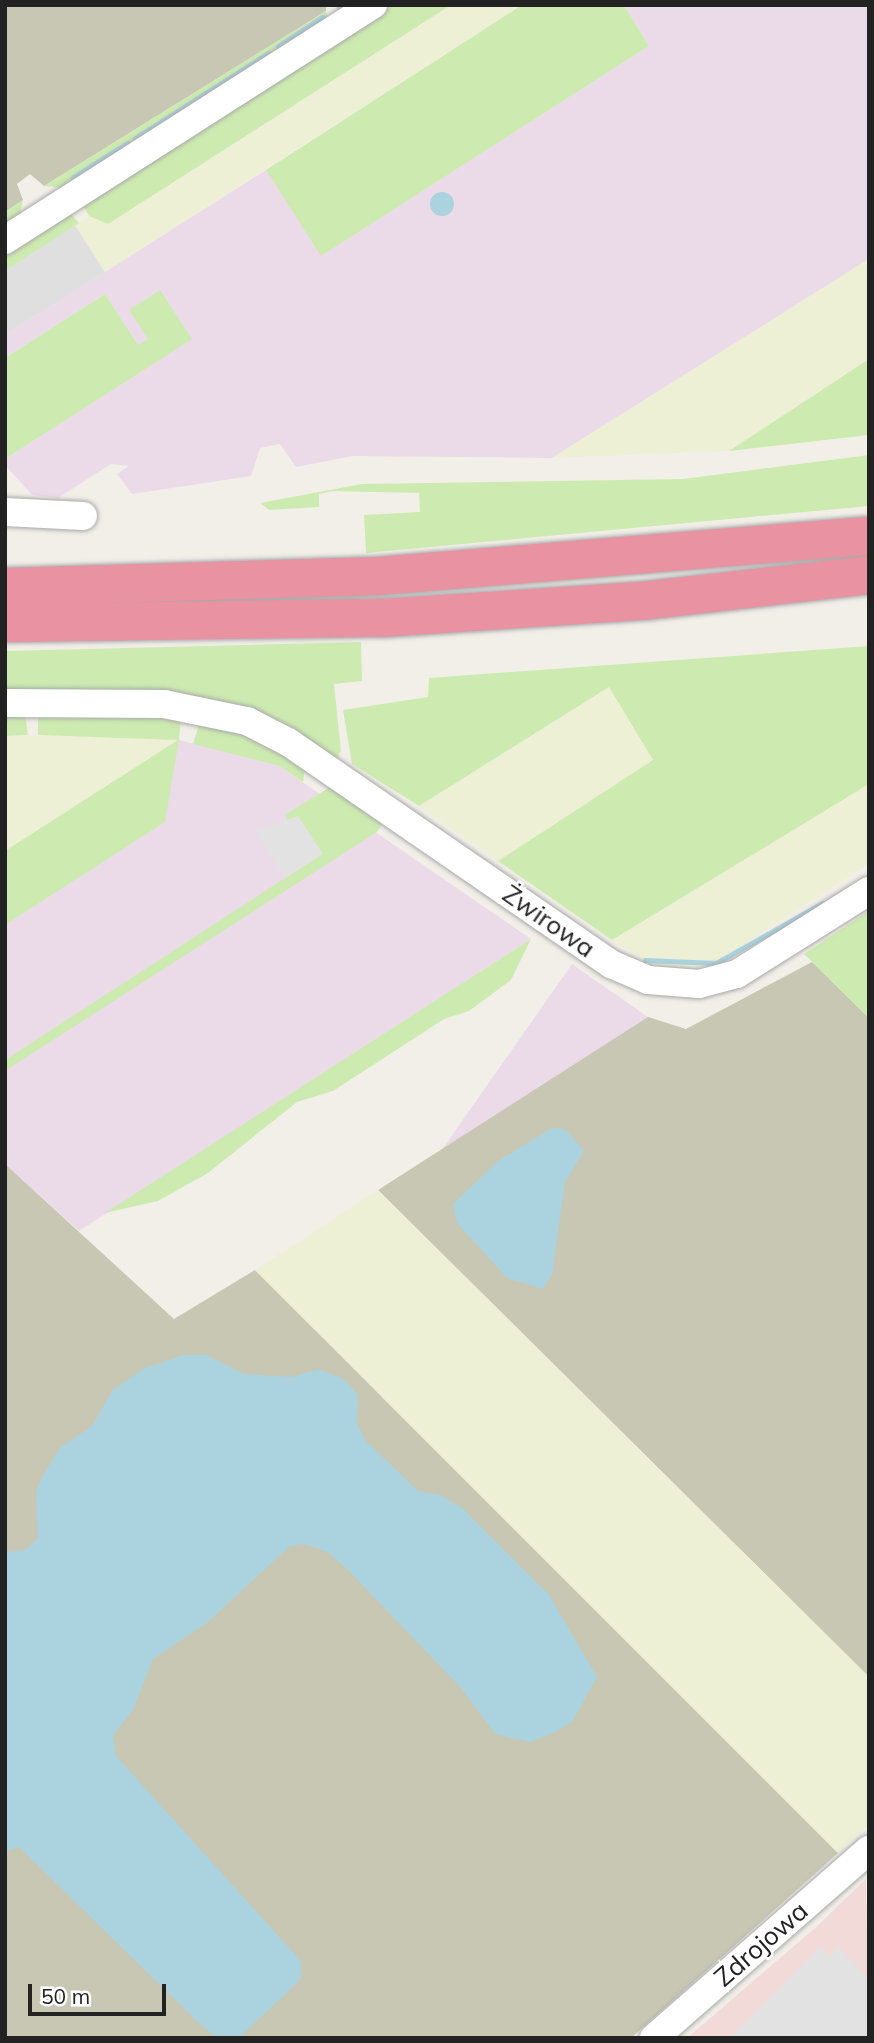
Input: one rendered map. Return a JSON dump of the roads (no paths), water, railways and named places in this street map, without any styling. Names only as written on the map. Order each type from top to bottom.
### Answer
[{"type":"highway","points":[[5,587],[379,576],[869,536]]},
{"type":"highway","points":[[5,623],[382,618],[650,600],[869,575]]},
{"type":"street","points":[[5,240],[373,5]]},
{"type":"street","points":[[5,512],[83,516]]},
{"type":"street","name":"Żwirowa","points":[[5,703],[164,704],[247,721],[289,742],[611,964],[648,980],[699,984],[737,974],[869,891]]},
{"type":"street","name":"Zdrojowa","points":[[654,2038],[869,1850]]},
{"type":"water","points":[[442,192],[450,196],[454,204],[450,212],[442,216],[434,212],[430,204],[434,196]]},
{"type":"water","points":[[552,1128],[565,1129],[584,1151],[565,1182],[552,1275],[543,1289],[507,1278],[457,1223],[453,1204],[498,1161]]},
{"type":"water","points":[[183,1355],[206,1355],[244,1374],[292,1377],[319,1369],[345,1380],[358,1395],[357,1423],[365,1440],[418,1491],[441,1495],[462,1508],[549,1595],[597,1677],[572,1722],[551,1734],[530,1742],[495,1734],[461,1688],[351,1573],[328,1552],[304,1544],[290,1546],[208,1622],[153,1659],[133,1710],[113,1735],[116,1756],[301,1961],[301,1979],[239,2038],[218,2038],[201,2025],[19,1847],[5,1852],[5,1552],[25,1550],[38,1538],[36,1492],[42,1477],[60,1448],[92,1426],[112,1391],[143,1369]]},
{"type":"waterway","points":[[278,46],[322,17]]},
{"type":"waterway","points":[[135,138],[268,53]]},
{"type":"waterway","points":[[73,177],[127,143]]},
{"type":"waterway","points":[[645,960],[716,963],[822,903]]}]
